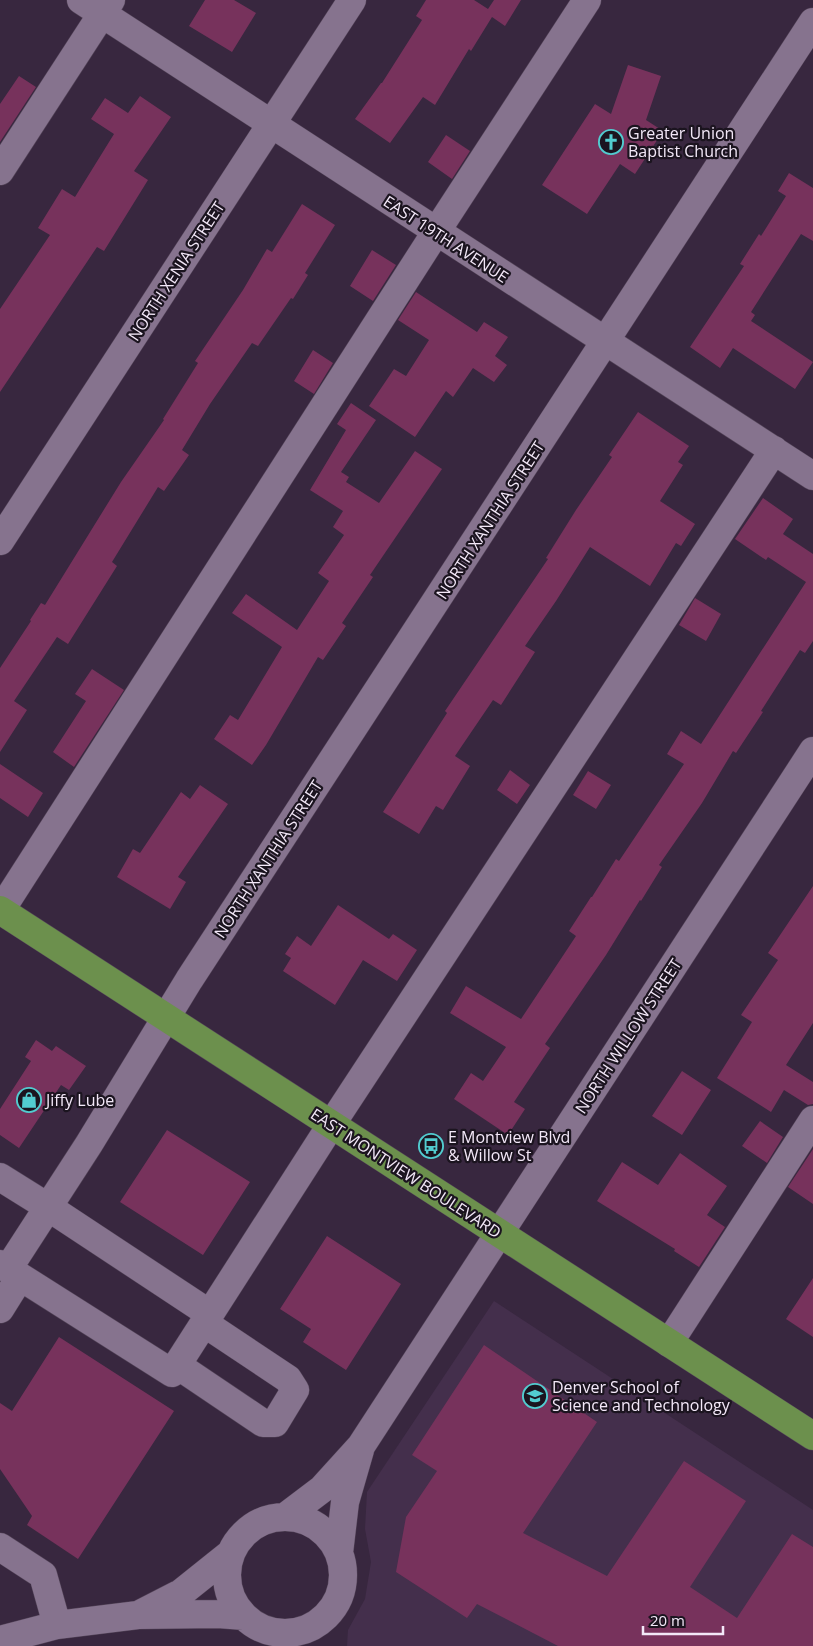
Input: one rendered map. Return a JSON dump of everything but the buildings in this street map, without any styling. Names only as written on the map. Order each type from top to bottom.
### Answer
[{"type":"main road","name":"EAST MONTVIEW BOULEVARD","points":[[0,910],[813,1436]]},
{"type":"street","name":"NORTH XENIA STREET","points":[[0,541],[352,0]]},
{"type":"street","points":[[0,910],[587,0]]},
{"type":"street","name":"EAST 19TH AVENUE","points":[[98,5],[271,125],[813,476]]},
{"type":"street","points":[[0,171],[98,5]]},
{"type":"street","name":"NORTH XANTHIA STREET","points":[[0,1309],[9,1270],[89,1144],[165,1017],[813,22]]},
{"type":"street","points":[[9,1270],[172,1373],[331,1125],[774,450]]},
{"type":"street","name":"NORTH WILLOW STREET","points":[[285,1517],[322,1489],[361,1446],[813,751]]},
{"type":"street","points":[[669,1343],[813,1120]]},
{"type":"street","points":[[0,1177],[48,1207],[207,1318],[288,1378],[295,1390],[275,1422],[264,1423],[177,1365]]},
{"type":"street","name":"NORTH WILLOW STREET","points":[[339,1553],[345,1502],[361,1446]]},
{"type":"street","points":[[138,1615],[181,1593],[231,1552],[244,1534],[263,1521],[285,1517],[308,1521],[326,1534],[339,1553],[344,1575],[341,1590],[339,1598],[327,1617],[320,1646]]},
{"type":"street","points":[[0,1547],[43,1575],[56,1625]]},
{"type":"street","points":[[231,1552],[227,1575],[231,1597],[261,1630]]},
{"type":"street","points":[[0,1640],[56,1625],[138,1615],[218,1614],[261,1630],[285,1633],[308,1629],[327,1617]]},
{"type":"shaded area","name":"Denver School of Science and Technology","points":[[494,1301],[813,1510],[813,1646],[347,1646],[348,1630],[365,1599],[371,1562],[365,1529],[367,1492]]},
{"type":"place","name":"Greater Union Baptist Church","points":[[611,142]]},
{"type":"place","name":"Jiffy Lube","points":[[29,1100]]},
{"type":"place","name":"E Montview Blvd & Willow St","points":[[431,1146]]},
{"type":"place","name":"Denver School of Science and Technology","points":[[535,1396]]}]
